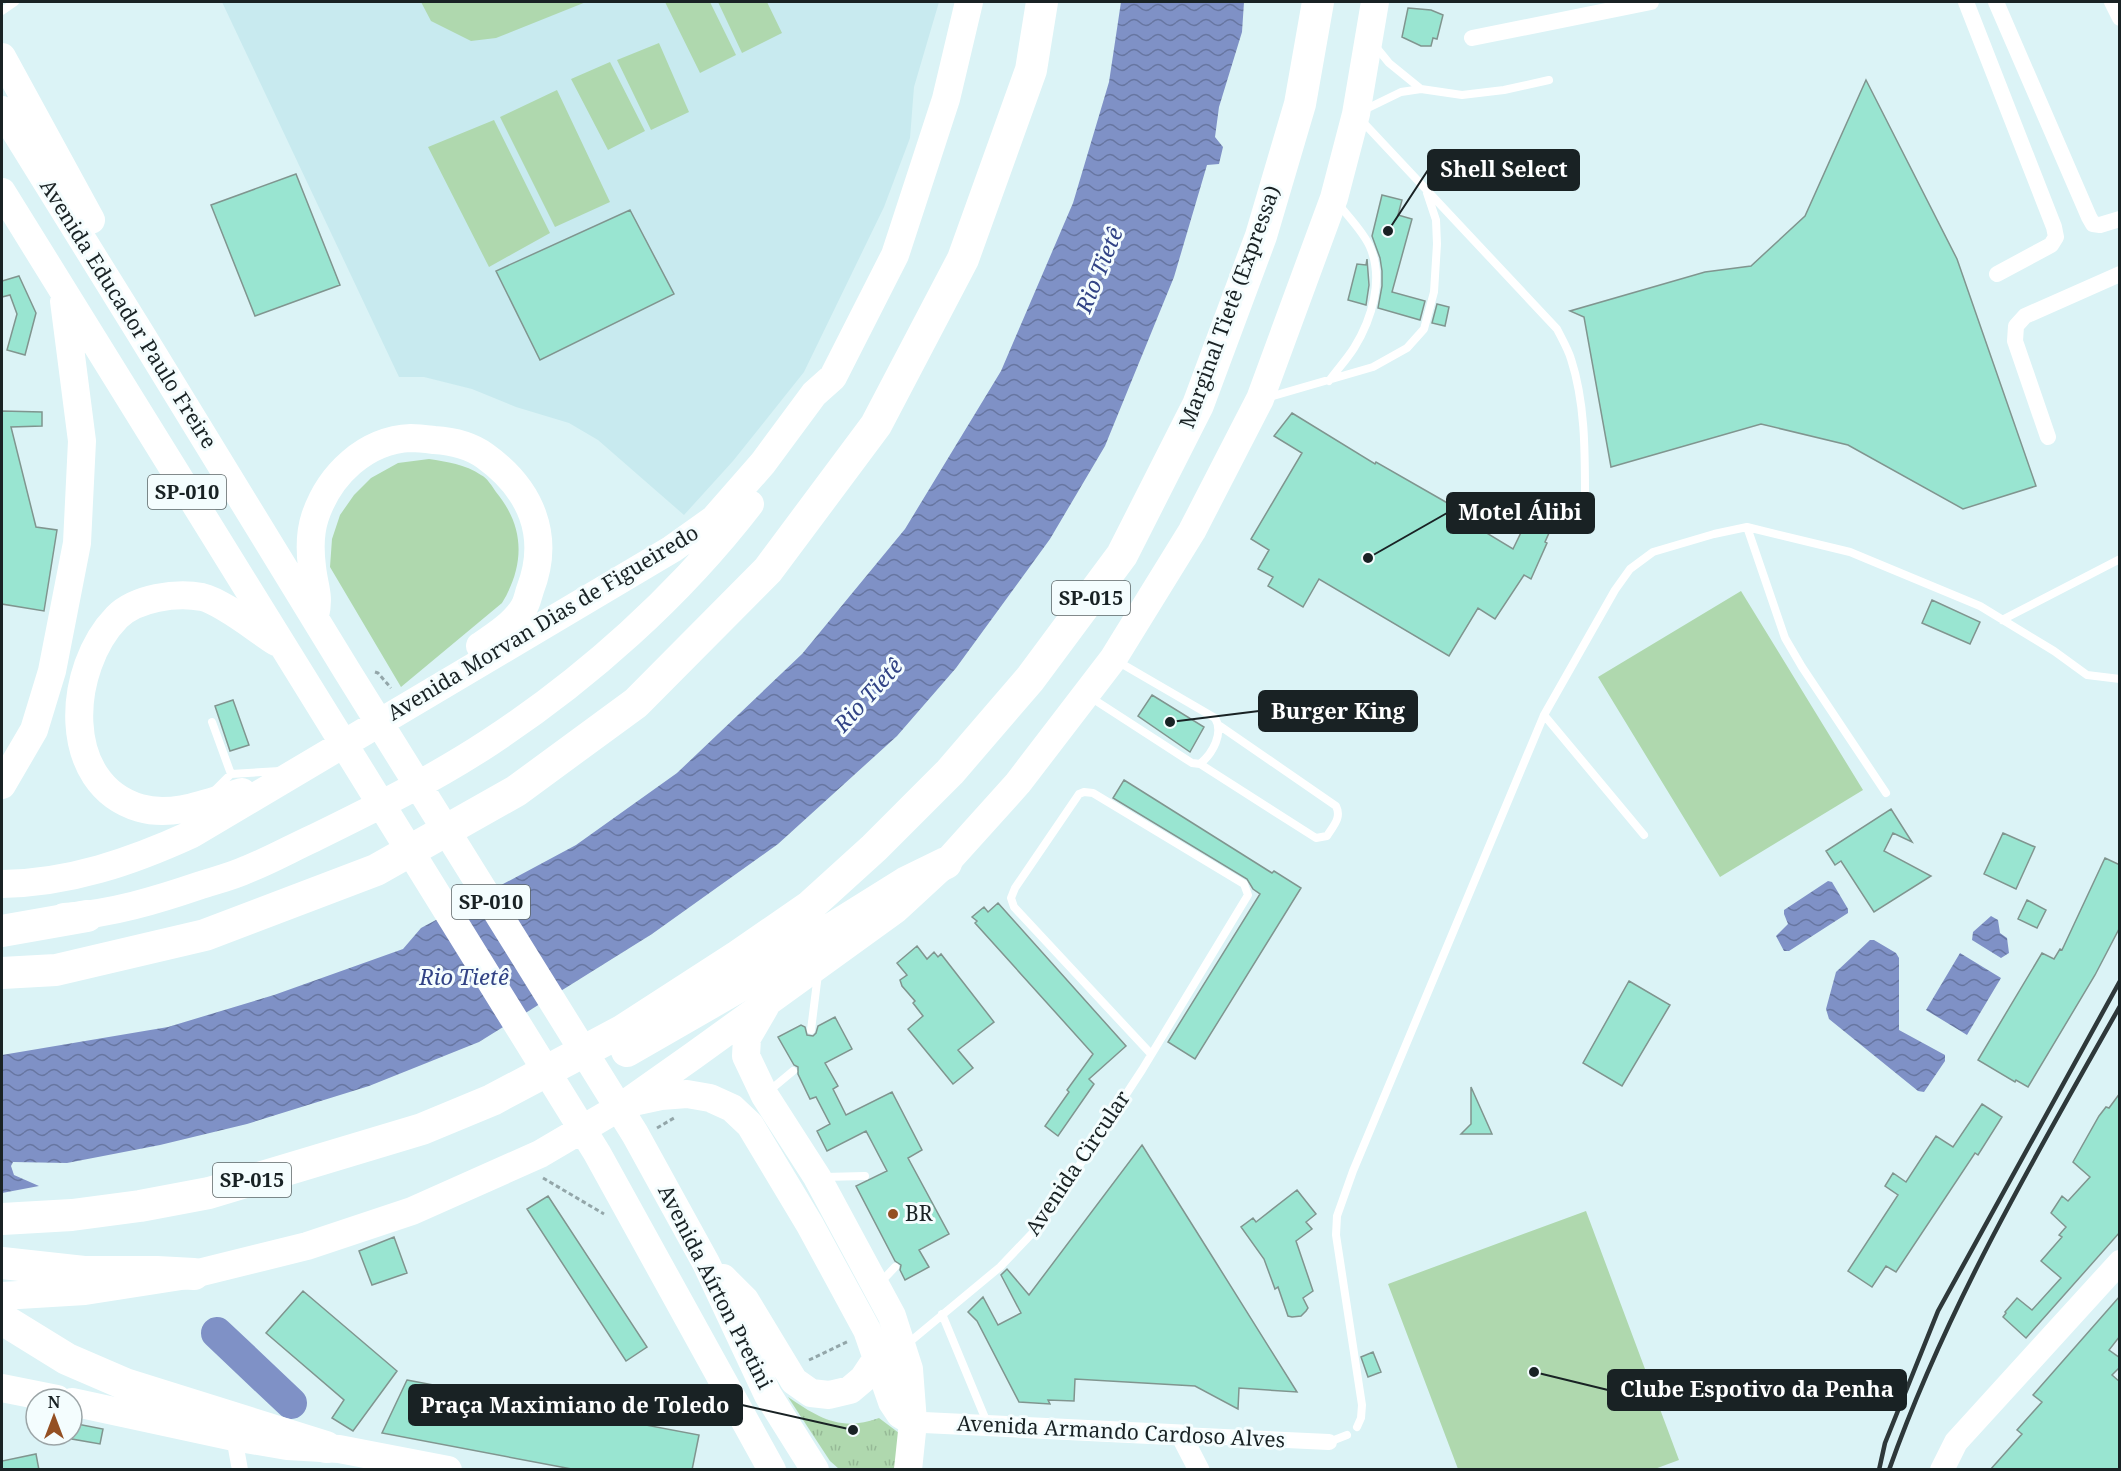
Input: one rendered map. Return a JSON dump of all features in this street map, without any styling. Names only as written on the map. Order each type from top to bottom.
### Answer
[{"type":"highway","name":"Avenida Morvan Dias de Figueiredo","points":[[2,884],[28,884],[84,874],[150,853],[192,834],[672,549],[714,519],[764,463],[814,394],[833,377],[894,255],[946,99],[969,2]]},
{"type":"highway","points":[[2,973],[56,970],[205,935],[376,870],[516,791],[636,703],[768,570],[876,425],[963,259],[1031,70],[1042,2]]},
{"type":"highway","name":"Marginal Tietê (Expressa)","points":[[557,1067],[622,1031],[809,907],[874,848],[950,772],[1030,679],[1122,555],[1198,405],[1261,236],[1300,104],[1318,2]]},
{"type":"highway","points":[[2,1296],[85,1291],[194,1274],[306,1246],[412,1211],[519,1164],[625,1104],[895,910],[946,863],[1018,783],[1113,659],[1192,531],[1260,399],[1334,198],[1356,114],[1375,2]]},
{"type":"highway","points":[[2,57],[130,290],[140,331]]},
{"type":"highway","name":"Avenida Educador Paulo Freire","points":[[2,110],[635,1134]]},
{"type":"highway","name":"Avenida Educador Paulo Freire","points":[[2,192],[597,1153]]},
{"type":"highway","points":[[2,786],[34,730],[52,671],[77,543],[82,441],[63,290]]},
{"type":"highway","points":[[2,931],[87,916],[162,898],[247,870],[347,821],[490,742],[594,666],[671,594],[729,531],[788,454],[833,377]]},
{"type":"highway","points":[[315,617],[319,600],[312,566],[311,540],[315,517],[333,480],[345,467],[375,446],[410,438],[453,441],[484,454],[512,479],[529,503],[537,527],[538,571],[523,608],[499,633],[430,681],[423,696]]},
{"type":"highway","points":[[283,646],[217,603],[203,597],[175,595],[144,600],[118,616],[96,645],[81,695],[78,720],[90,767],[104,787],[120,799],[141,808],[178,810],[296,772]]},
{"type":"highway","points":[[557,1067],[595,1064],[621,1054],[746,983],[905,883],[946,863]]},
{"type":"highway","points":[[2,922],[87,916]]},
{"type":"highway","points":[[767,1002],[747,1038],[746,1056],[765,1096],[886,1277],[891,1316],[909,1369],[913,1422],[908,1470]]},
{"type":"highway","name":"SP-015","points":[[2,1219],[72,1215],[140,1206],[209,1193],[422,1129],[492,1100],[557,1067]]},
{"type":"highway","points":[[625,1104],[661,1096],[687,1094],[710,1098],[732,1107],[750,1125],[834,1267],[867,1330],[891,1402],[900,1414],[913,1422]]},
{"type":"highway","name":"Avenida Aírton Pretini","points":[[635,1134],[706,1263],[768,1395],[815,1470]]},
{"type":"highway","name":"Avenida Aírton Pretini","points":[[597,1153],[772,1470]]},
{"type":"highway","points":[[2,1263],[84,1272],[194,1274]]},
{"type":"highway","points":[[706,1263],[745,1300],[794,1381],[811,1393],[829,1395],[850,1390],[863,1379],[877,1358]]},
{"type":"highway","points":[[2,1319],[67,1359],[125,1384],[317,1444],[447,1470]]},
{"type":"highway","points":[[2,1388],[24,1392]]},
{"type":"highway","points":[[84,1405],[287,1446],[317,1444]]},
{"type":"main road","points":[[1942,1470],[1956,1442],[2120,1262]]},
{"type":"street","points":[[1472,38],[1651,2]]},
{"type":"street","points":[[1966,2],[2050,216],[2056,237],[2051,245],[1997,274]]},
{"type":"street","points":[[1996,2],[2089,218],[2093,224],[2100,225],[2120,219]]},
{"type":"street","points":[[2112,2],[2120,18]]},
{"type":"street","points":[[2048,437],[2015,341],[2016,326],[2025,316],[2120,274]]},
{"type":"street","name":"Avenida Armando Cardoso Alves","points":[[913,1422],[1329,1442]]},
{"type":"street","points":[[1181,1435],[1199,1470]]},
{"type":"street","points":[[234,1437],[240,1470]]},
{"type":"lane","points":[[2,11],[15,2]]},
{"type":"lane","points":[[1369,36],[1389,63],[1421,89]]},
{"type":"lane","points":[[1549,80],[1462,95],[1421,89],[1393,95],[1356,114],[1557,329],[1571,357],[1580,393],[1585,495]]},
{"type":"lane","points":[[1260,399],[1373,367],[1407,348],[1424,329],[1434,292],[1437,244],[1436,220],[1426,190]]},
{"type":"lane","points":[[1328,381],[1355,347],[1369,314],[1378,282],[1376,263],[1369,245],[1334,198]]},
{"type":"lane","points":[[1747,527],[1785,638],[1886,793]]},
{"type":"lane","points":[[1357,1427],[1361,1418],[1362,1405],[1336,1235],[1337,1216],[1353,1171],[1544,715],[1615,590],[1630,569],[1653,552],[1747,527],[1850,552],[1980,606],[2054,651],[2087,675],[2112,680],[2120,679]]},
{"type":"lane","points":[[2002,620],[2120,559]]},
{"type":"lane","points":[[1087,695],[1192,763],[1200,764],[1316,838],[1327,836],[1339,818],[1336,806],[1220,726],[1215,718],[1113,659]]},
{"type":"lane","points":[[1544,715],[1644,835]]},
{"type":"lane","points":[[212,722],[231,774]]},
{"type":"lane","points":[[1200,764],[1220,735],[1220,726]]},
{"type":"lane","points":[[198,805],[231,774],[296,772]]},
{"type":"lane","name":"Avenida Circular","points":[[903,1347],[1000,1267],[1041,1224],[1142,1070],[1248,895],[1244,884],[1093,793],[1084,792],[1079,794],[1015,888],[1011,898],[1014,908],[1151,1054]]},
{"type":"lane","points":[[811,1030],[819,965]]},
{"type":"lane","points":[[765,1096],[793,1071]]},
{"type":"lane","points":[[817,1177],[865,1176]]},
{"type":"lane","points":[[942,1314],[988,1425]]},
{"type":"lane","points":[[1329,1442],[1347,1435]]},
{"type":"path","points":[[519,1164],[606,1215]]},
{"type":"path","points":[[787,1370],[853,1339]]},
{"type":"shaded area","points":[[222,2],[939,2],[914,87],[910,138],[884,207],[804,372],[733,461],[684,515],[598,440],[569,423],[516,407],[472,389],[424,377],[399,377]]},
{"type":"green space","points":[[421,2],[586,2],[496,38],[471,41],[431,21]]},
{"type":"green space","points":[[665,2],[710,2],[736,55],[700,73]]},
{"type":"green space","points":[[718,2],[767,2],[782,33],[742,53]]},
{"type":"green space","points":[[659,43],[689,112],[651,130],[617,60]]},
{"type":"green space","points":[[610,62],[645,131],[608,150],[571,79]]},
{"type":"green space","points":[[557,90],[610,202],[555,227],[500,117]]},
{"type":"green space","points":[[494,120],[550,233],[489,267],[428,147]]},
{"type":"green space","points":[[429,459],[462,466],[475,471],[487,480],[506,505],[512,519],[517,532],[518,560],[510,589],[502,603],[401,687],[330,567],[332,539],[340,515],[354,495],[371,478],[398,463]]},
{"type":"green space","points":[[1741,591],[1863,790],[1720,877],[1598,677]]},
{"type":"green space","points":[[1586,1211],[1679,1460],[1652,1470],[1458,1469],[1388,1284]]},
{"type":"green space","points":[[788,1397],[820,1417],[831,1421],[853,1424],[879,1418],[903,1436],[894,1469],[839,1469],[830,1461]]},
{"type":"water","name":"Rio Tietê","points":[[1121,2],[1244,2],[1242,32],[1219,107],[1215,137],[1223,147],[1219,164],[1207,165],[1174,277],[1105,446],[1050,539],[956,668],[897,736],[778,844],[652,934],[479,1042],[369,1086],[247,1124],[160,1145],[67,1163],[13,1162],[11,1166],[14,1175],[39,1186],[2,1193],[2,1055],[168,1027],[274,995],[403,949],[421,928],[576,845],[677,773],[802,654],[905,529],[1001,371],[1073,203],[1109,82]]},
{"type":"water","points":[[1828,881],[1832,882],[1848,909],[1848,913],[1789,951],[1784,951],[1776,936],[1788,924],[1784,910]]},
{"type":"water","points":[[1991,916],[1998,920],[2000,933],[2007,938],[2009,953],[2001,958],[1972,940],[1973,932]]},
{"type":"water","points":[[1870,940],[1896,953],[1899,958],[1899,1030],[1945,1055],[1945,1061],[1924,1092],[1918,1091],[1829,1019],[1826,1009],[1836,972]]},
{"type":"water","points":[[1960,953],[2001,978],[1967,1035],[1926,1010]]},
{"type":"building","points":[[1408,8],[1431,10],[1443,15],[1437,39],[1433,38],[1431,46],[1421,46],[1402,37]]},
{"type":"building","points":[[1866,80],[1957,259],[2036,486],[1963,509],[1848,445],[1761,424],[1611,467],[1584,317],[1570,311],[1705,272],[1751,266],[1805,216]]},
{"type":"building","points":[[296,174],[340,285],[255,316],[211,205]]},
{"type":"building","points":[[1382,195],[1402,200],[1398,215],[1412,219],[1392,292],[1425,301],[1420,320],[1378,308],[1382,271],[1372,236]]},
{"type":"building","points":[[630,210],[674,294],[540,360],[496,271]]},
{"type":"building","points":[[1367,259],[1369,285],[1366,305],[1348,300],[1357,264],[1366,265]]},
{"type":"building","points":[[19,276],[36,313],[25,355],[7,350],[17,314],[10,295],[2,297],[2,281]]},
{"type":"building","points":[[1437,304],[1449,307],[1445,326],[1432,323]]},
{"type":"building","points":[[2,411],[42,412],[42,426],[11,427],[36,527],[57,530],[44,611],[2,604]]},
{"type":"building","points":[[1292,413],[1375,464],[1376,462],[1457,509],[1455,514],[1513,549],[1531,512],[1553,524],[1531,579],[1524,575],[1495,619],[1478,608],[1449,656],[1319,579],[1303,607],[1268,586],[1273,577],[1258,569],[1269,550],[1251,539],[1302,453],[1274,436]]},
{"type":"building","points":[[1932,600],[1980,622],[1970,644],[1922,623]]},
{"type":"building","points":[[1152,695],[1204,727],[1190,752],[1138,716]]},
{"type":"building","points":[[233,700],[249,745],[230,751],[215,706]]},
{"type":"building","points":[[1124,780],[1272,873],[1274,871],[1301,888],[1195,1059],[1168,1042],[1260,894],[1253,889],[1247,879],[1113,798]]},
{"type":"building","points":[[1891,809],[1912,842],[1893,833],[1884,851],[1931,876],[1874,912],[1841,861],[1835,865],[1826,851]]},
{"type":"building","points":[[2003,833],[2035,847],[2016,889],[1984,874]]},
{"type":"building","points":[[2105,858],[2120,865],[2120,927],[2095,975],[2028,1087],[1978,1060],[2042,953],[2054,959],[2060,949],[2062,950]]},
{"type":"building","points":[[2027,900],[2046,910],[2037,928],[2018,919]]},
{"type":"building","points":[[998,903],[1126,1046],[1089,1079],[1094,1084],[1058,1136],[1045,1126],[1093,1054],[975,923],[977,921],[972,917],[984,907],[988,912]]},
{"type":"building","points":[[917,946],[927,959],[934,952],[938,957],[941,954],[994,1022],[958,1050],[973,1068],[953,1084],[908,1029],[923,1016],[913,1003],[915,1001],[902,986],[900,980],[907,975],[897,963]]},
{"type":"building","points":[[1629,981],[1670,1005],[1622,1086],[1583,1063]]},
{"type":"building","points":[[835,1017],[852,1049],[825,1063],[838,1086],[833,1089],[846,1115],[892,1092],[922,1150],[908,1158],[949,1234],[919,1250],[929,1267],[905,1280],[900,1270],[901,1265],[895,1261],[856,1186],[887,1171],[866,1131],[827,1151],[817,1131],[830,1124],[816,1097],[810,1099],[798,1074],[798,1067],[794,1065],[778,1037],[801,1025],[805,1027],[807,1035],[813,1036],[818,1026]]},
{"type":"building","points":[[1471,1087],[1492,1134],[1461,1134],[1471,1124]]},
{"type":"building","points":[[2120,1093],[2120,1232],[2026,1338],[2003,1317],[2017,1298],[2032,1310],[2061,1278],[2041,1261],[2062,1237],[2059,1235],[2066,1227],[2051,1213],[2062,1196],[2068,1201],[2090,1177],[2073,1162],[2099,1116],[2106,1107],[2109,1108]]},
{"type":"building","points":[[1982,1104],[2002,1117],[1978,1155],[1975,1153],[1896,1272],[1886,1266],[1872,1287],[1848,1271],[1898,1195],[1885,1186],[1893,1173],[1906,1182],[1936,1136],[1953,1147]]},
{"type":"building","points":[[1142,1145],[1297,1392],[1239,1388],[1238,1409],[1195,1386],[1075,1379],[1074,1401],[1048,1400],[1050,1404],[1019,1402],[977,1321],[968,1312],[983,1297],[998,1325],[1021,1313],[1001,1275],[1007,1269],[1029,1295]]},
{"type":"building","points":[[1297,1190],[1316,1214],[1306,1222],[1312,1229],[1296,1241],[1313,1291],[1303,1298],[1308,1308],[1306,1311],[1301,1316],[1292,1317],[1288,1316],[1278,1287],[1275,1289],[1264,1259],[1241,1227],[1253,1218],[1256,1222]]},
{"type":"building","points":[[548,1196],[647,1347],[626,1361],[527,1209]]},
{"type":"building","points":[[394,1237],[407,1273],[372,1285],[359,1251]]},
{"type":"building","points":[[303,1291],[397,1371],[353,1431],[332,1418],[344,1400],[266,1333]]},
{"type":"building","points":[[2120,1296],[2120,1336],[2109,1350],[2120,1358],[2120,1367],[2112,1375],[2120,1382],[2120,1470],[1990,1470],[2022,1434],[2017,1430],[2042,1402],[2033,1395]]},
{"type":"building","points":[[1373,1352],[1381,1372],[1368,1377],[1361,1357]]},
{"type":"building","points":[[407,1380],[699,1435],[692,1470],[577,1470],[382,1433]]},
{"type":"building","points":[[84,1425],[103,1429],[100,1444],[84,1441]]},
{"type":"building","points":[[36,1454],[39,1470],[2,1470],[2,1461]]},
{"type":"waterway","points":[[217,1333],[291,1403]]},
{"type":"railway","points":[[1879,1470],[1885,1443],[1938,1311],[2120,981]]},
{"type":"railway","points":[[1889,1470],[1912,1409],[1965,1291],[1994,1233],[2120,1006]]},
{"type":"place","name":"Shell Select","points":[[1388,231]]},
{"type":"place","name":"Motel Álibi","points":[[1368,558]]},
{"type":"place","name":"Burger King","points":[[1170,722]]},
{"type":"place","name":"BR","points":[[893,1214]]},
{"type":"place","name":"Clube Espotivo da Penha","points":[[1534,1372]]},
{"type":"place","name":"Praça Maximiano de Toledo","points":[[853,1430]]}]
